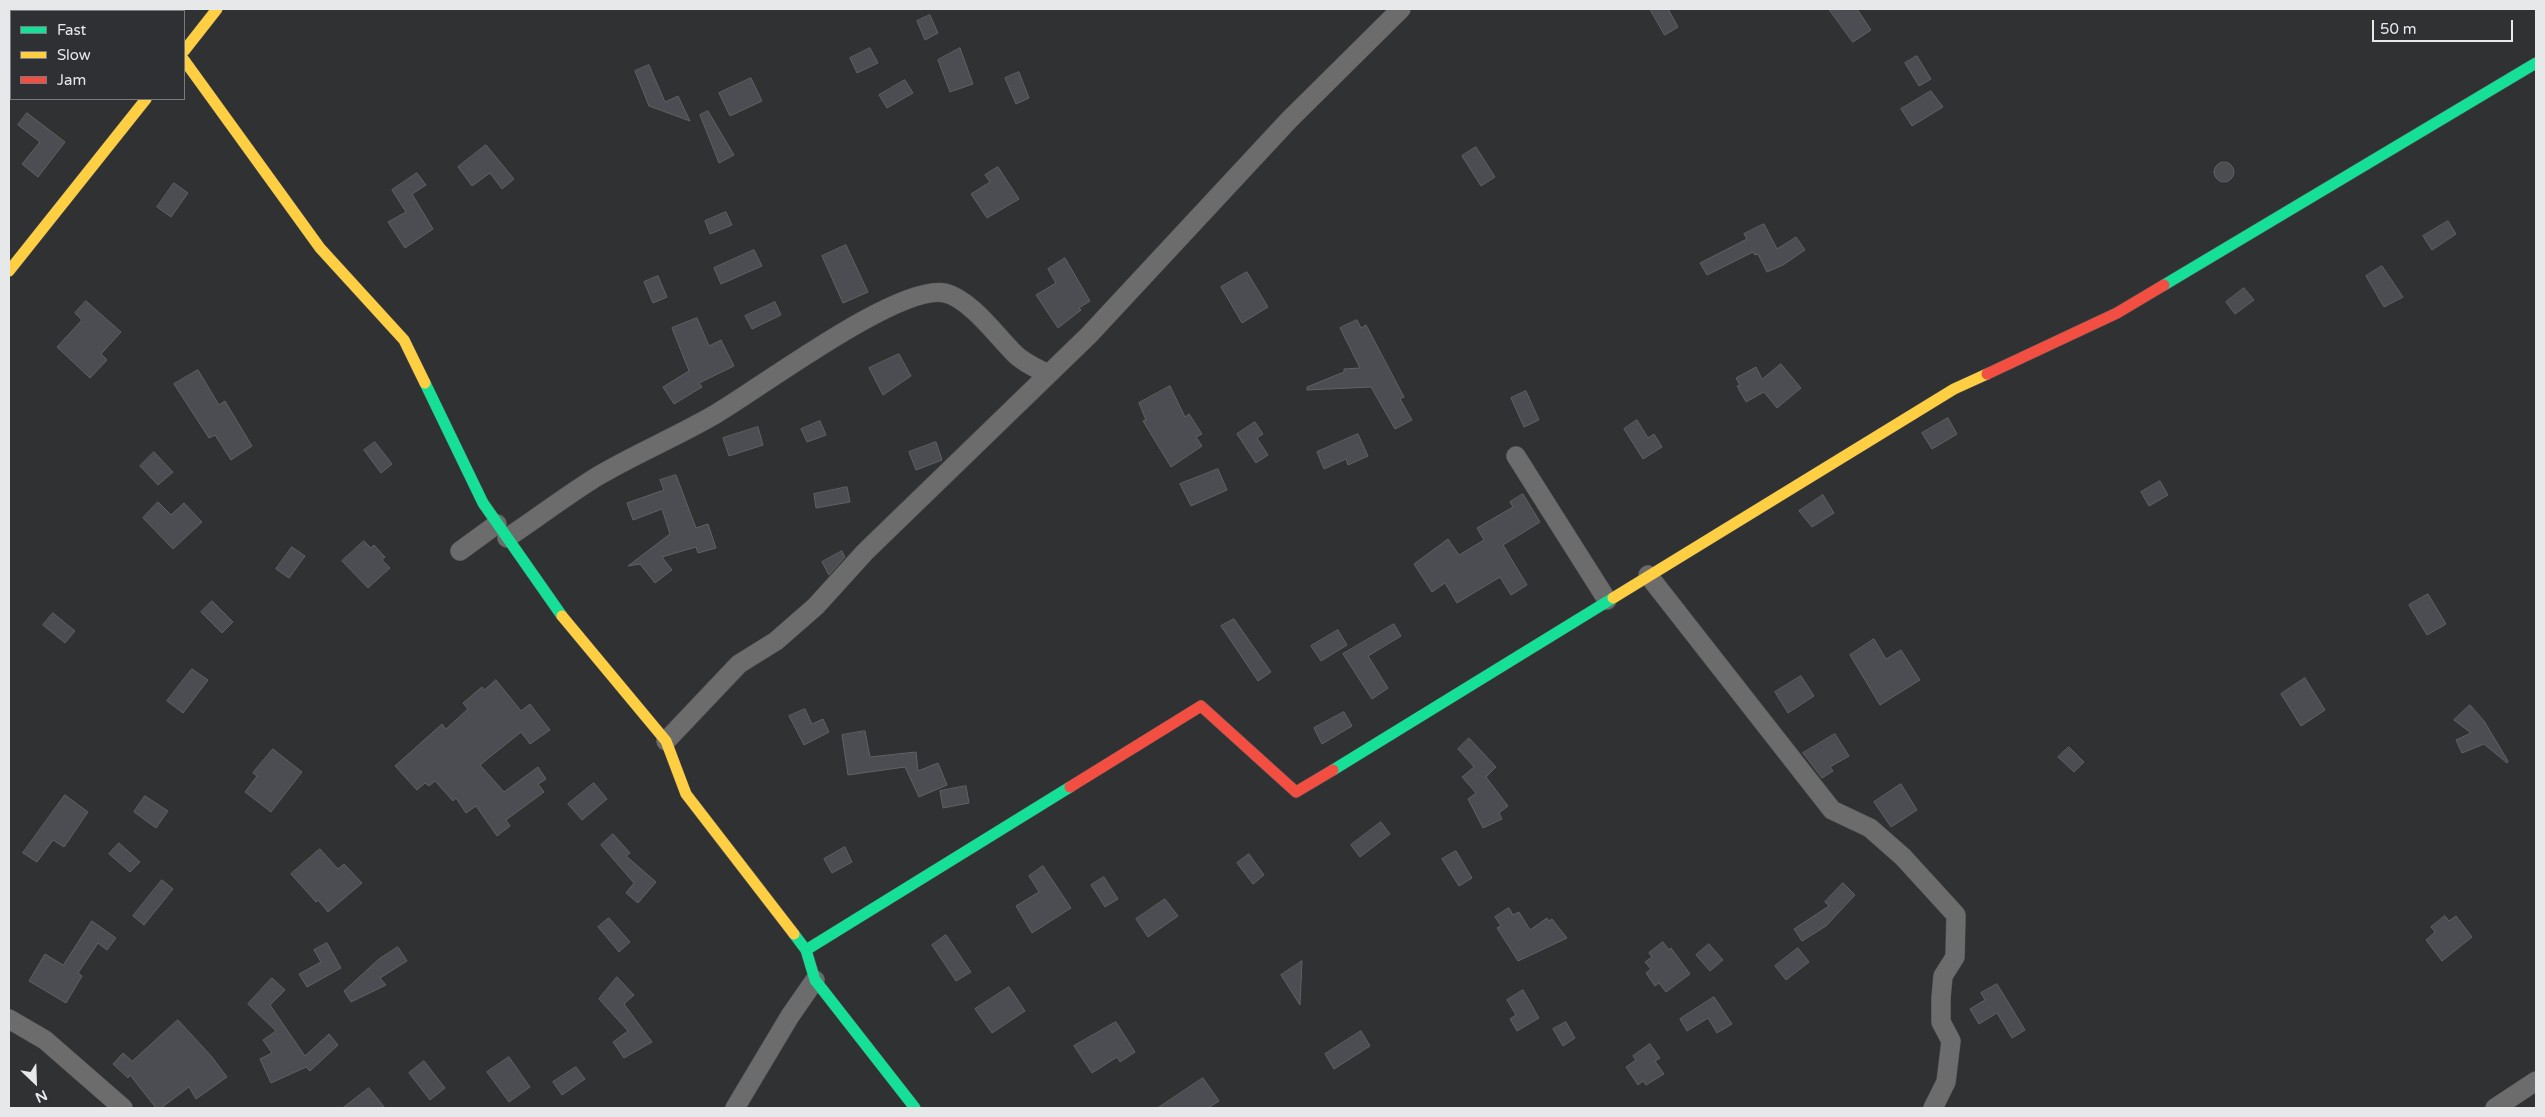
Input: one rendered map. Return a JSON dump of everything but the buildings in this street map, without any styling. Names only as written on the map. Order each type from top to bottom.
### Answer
[{"type":"street","points":[[185,50],[217,9]]},
{"type":"street","points":[[666,741],[739,664],[776,641],[816,606],[865,552],[1125,298],[1289,120],[1401,9]]},
{"type":"street","points":[[185,61],[320,248],[404,340],[483,503],[567,623],[666,741],[686,794],[806,950],[815,980],[915,1108]]},
{"type":"street","points":[[806,950],[1202,706],[1296,792],[1954,389],[2117,313],[2536,63]]},
{"type":"street","points":[[9,271],[145,100]]},
{"type":"street","points":[[460,551],[502,531],[598,476],[715,414],[858,323],[896,304],[932,292],[947,293],[964,304],[986,322],[1014,354],[1048,374]]},
{"type":"street","points":[[1516,456],[1607,600]]},
{"type":"street","points":[[1648,575],[1832,810],[1870,828],[1903,857],[1956,915],[1955,957],[1943,976],[1941,998],[1941,1022],[1951,1041],[1946,1082],[1933,1108]]},
{"type":"street","points":[[735,1108],[785,1024],[815,980]]},
{"type":"street","points":[[9,1020],[45,1040],[123,1108]]},
{"type":"street","points":[[2495,1108],[2536,1081]]},
{"type":"traffic: fast","points":[[2164,285],[2536,63]]},
{"type":"traffic: fast","points":[[425,383],[483,503],[562,616]]},
{"type":"traffic: fast","points":[[1333,770],[1613,598]]},
{"type":"traffic: fast","points":[[806,950],[1070,787]]},
{"type":"traffic: fast","points":[[794,934],[806,950],[815,980],[915,1108]]},
{"type":"traffic: slow","points":[[185,50],[217,9]]},
{"type":"traffic: slow","points":[[185,61],[320,248],[404,340],[425,383]]},
{"type":"traffic: slow","points":[[9,271],[145,100]]},
{"type":"traffic: slow","points":[[1613,598],[1954,389],[1987,374]]},
{"type":"traffic: slow","points":[[562,616],[666,741],[686,794],[794,934]]},
{"type":"traffic: jam","points":[[1987,374],[2117,313],[2164,285]]},
{"type":"traffic: jam","points":[[1070,787],[1201,706],[1296,792],[1333,770]]}]
